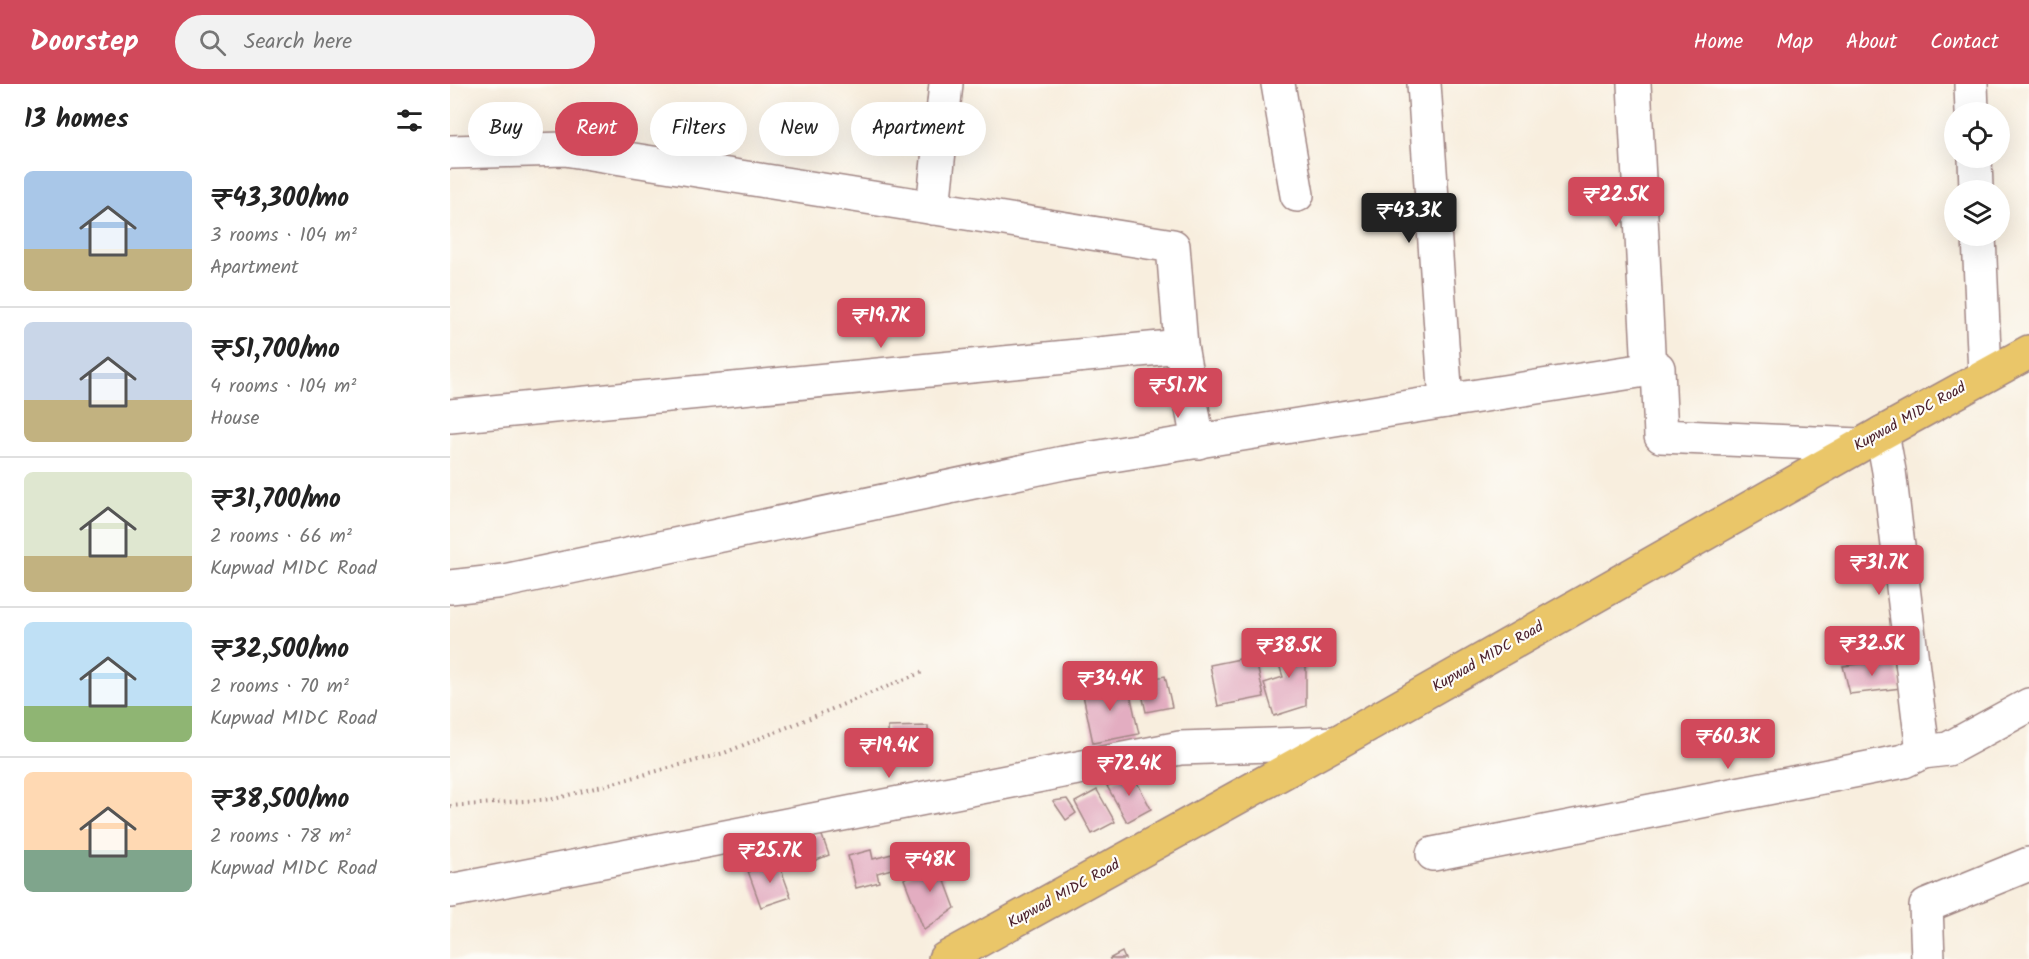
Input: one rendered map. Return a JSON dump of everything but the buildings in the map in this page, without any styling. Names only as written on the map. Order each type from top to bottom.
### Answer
[{"type":"main road","name":"Kupwad MIDC Road","points":[[945,959],[1336,743],[1985,374],[2029,352]]},
{"type":"street","points":[[933,208],[946,84]]},
{"type":"street","points":[[1278,84],[1297,195]]},
{"type":"street","points":[[1424,84],[1446,401]]},
{"type":"street","points":[[1634,84],[1649,370]]},
{"type":"street","points":[[1971,84],[1972,102]]},
{"type":"street","points":[[450,152],[565,149],[1173,246],[1181,346],[1198,442]]},
{"type":"street","points":[[1979,246],[1985,374]]},
{"type":"street","points":[[450,416],[1181,346]]},
{"type":"street","points":[[450,587],[504,581],[1063,463],[1658,369],[1661,436],[1871,439],[1889,471],[1923,752]]},
{"type":"street","points":[[1433,854],[1904,761],[1923,752],[1948,749],[2029,705]]},
{"type":"street","points":[[450,891],[1180,748],[1336,743]]},
{"type":"street","points":[[1928,959],[1926,906],[2029,864]]},
{"type":"path","points":[[450,806],[554,799],[724,753],[925,670]]}]
